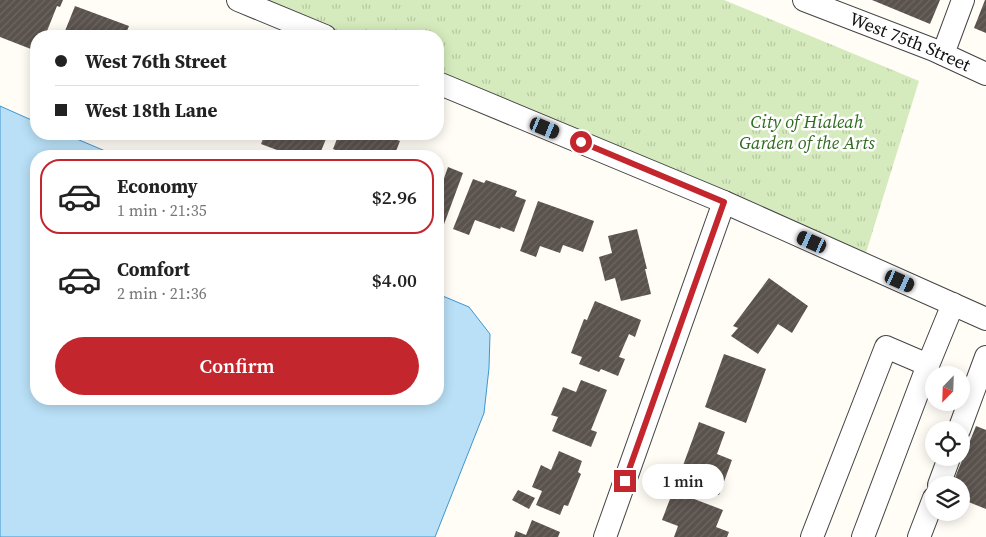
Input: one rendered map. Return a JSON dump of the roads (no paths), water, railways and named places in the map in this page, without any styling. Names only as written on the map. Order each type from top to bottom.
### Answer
[{"type":"street","points":[[238,0],[310,30]]},
{"type":"street","name":"West 75th Street","points":[[804,0],[943,54],[986,74]]},
{"type":"street","points":[[943,54],[963,0]]},
{"type":"street","points":[[444,85],[724,202],[986,319]]},
{"type":"street","points":[[605,537],[724,202]]},
{"type":"street","points":[[812,537],[886,347],[928,366],[953,304]]},
{"type":"street","points":[[964,421],[980,394],[986,357]]},
{"type":"street","points":[[862,537],[925,374]]},
{"type":"street","points":[[919,537],[925,521]]},
{"type":"water","points":[[0,106],[30,119],[30,140],[79,140],[103,150],[30,150],[30,405],[444,405],[444,297],[469,307],[490,334],[489,368],[484,413],[435,537],[0,537]]},
{"type":"park label","name":"City of Hialeah Garden of the Arts","points":[[807,132]]}]
